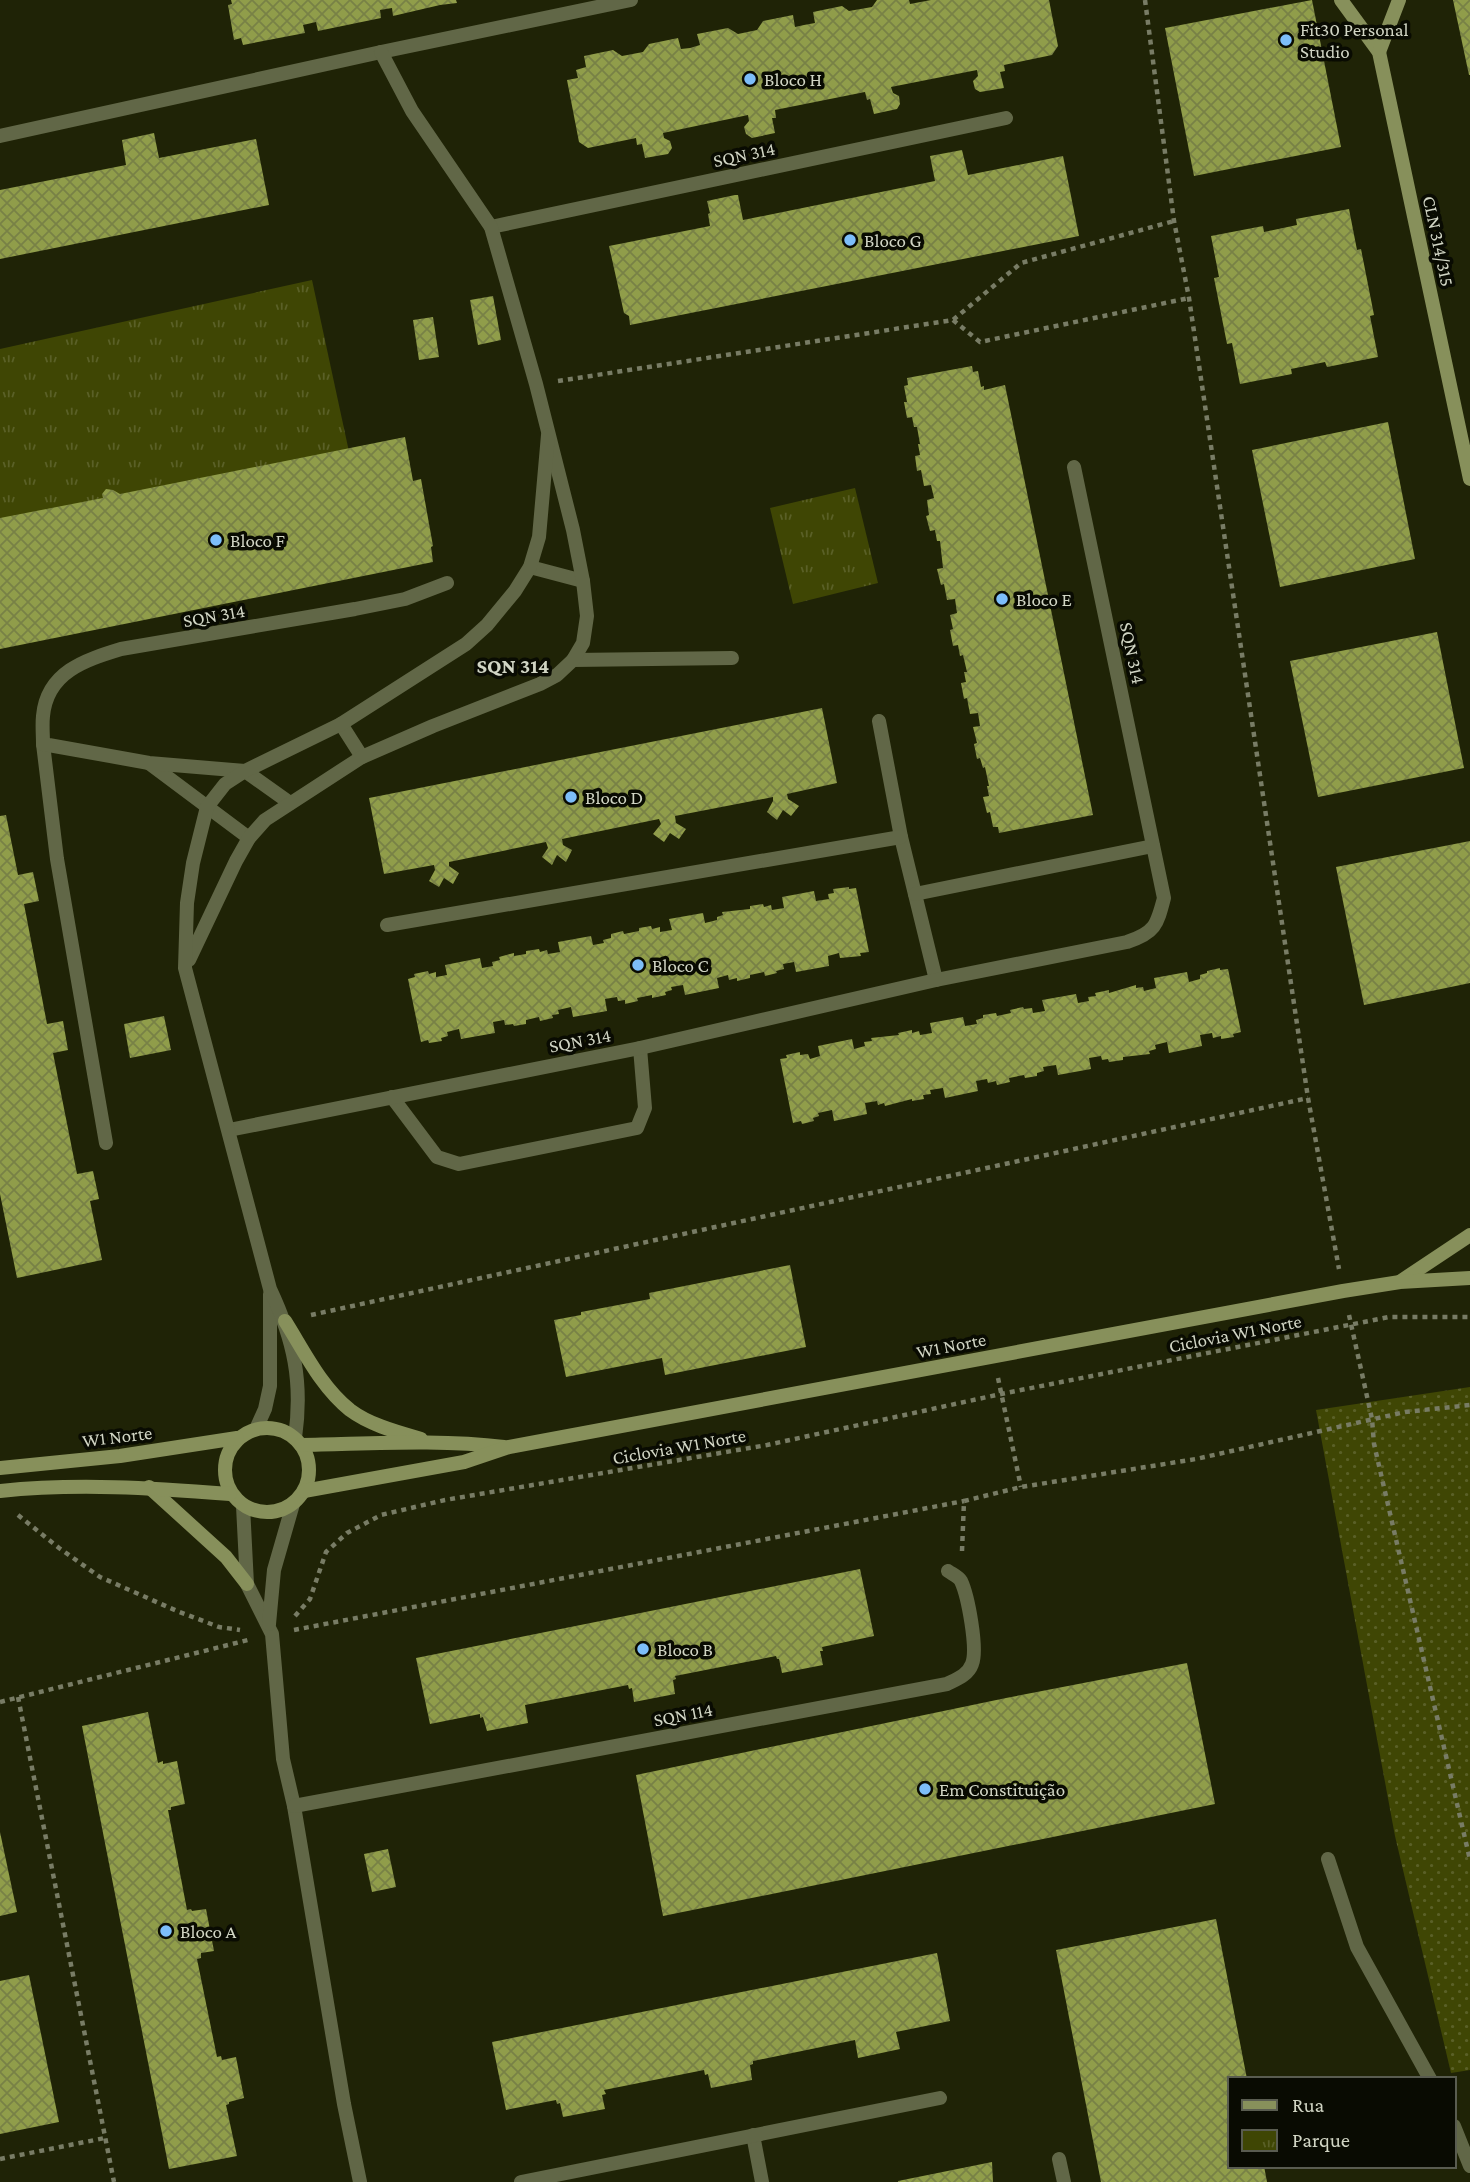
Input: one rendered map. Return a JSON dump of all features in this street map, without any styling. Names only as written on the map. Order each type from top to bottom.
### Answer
[{"type":"street","points":[[0,136],[631,0]]},
{"type":"street","points":[[1341,0],[1379,52]]},
{"type":"street","points":[[1379,52],[1399,0]]},
{"type":"street","points":[[185,968],[217,898],[249,838],[265,820],[362,757],[540,684],[556,675],[573,660],[583,643],[587,616],[573,530],[536,384],[491,227],[412,111],[381,52]]},
{"type":"street","name":"CLN 314/315","points":[[1379,52],[1470,479]]},
{"type":"street","name":"SQN 314","points":[[491,227],[1006,118]]},
{"type":"street","points":[[432,1442],[375,1424],[350,1409],[327,1387],[285,1321],[270,1289],[185,968],[187,903],[193,863],[207,807],[225,784],[245,771],[341,723],[466,643],[487,625],[515,591],[530,567],[539,537],[548,435]]},
{"type":"street","name":"SQN 314","points":[[229,1129],[640,1048],[936,980],[1127,942],[1151,932],[1159,920],[1164,898],[1074,467]]},
{"type":"street","points":[[530,567],[583,581]]},
{"type":"street","name":"SQN 314","points":[[106,1143],[57,859],[43,744],[43,714],[51,691],[66,671],[88,659],[121,649],[405,599],[447,583]]},
{"type":"street","points":[[573,660],[732,658]]},
{"type":"street","points":[[879,721],[901,837],[936,980]]},
{"type":"street","points":[[341,723],[362,757]]},
{"type":"street","points":[[43,744],[149,763],[245,771],[290,803]]},
{"type":"street","points":[[149,763],[249,838]]},
{"type":"street","points":[[387,925],[901,837]]},
{"type":"street","points":[[915,894],[1153,846]]},
{"type":"street","points":[[392,1097],[437,1157],[459,1164],[637,1128],[645,1108],[640,1048]]},
{"type":"street","name":"W1 Norte","points":[[1400,1282],[1470,1236]]},
{"type":"street","name":"W1 Norte","points":[[304,1492],[464,1462],[509,1447],[1343,1291],[1400,1282],[1470,1278]]},
{"type":"street","points":[[256,1429],[265,1409],[270,1386],[270,1289]]},
{"type":"street","points":[[285,1321],[299,1387],[298,1441],[308,1460],[309,1476],[304,1492],[293,1504],[277,1512],[260,1512],[243,1506],[230,1494],[224,1477],[226,1456],[237,1438],[256,1429],[277,1428],[298,1441]]},
{"type":"street","name":"W1 Norte","points":[[0,1468],[120,1456],[237,1438]]},
{"type":"street","name":"W1 Norte","points":[[298,1441],[465,1442],[509,1447]]},
{"type":"street","points":[[1,1491],[96,1486],[149,1487],[230,1494]]},
{"type":"street","points":[[149,1487],[226,1557],[247,1584],[270,1629]]},
{"type":"street","points":[[293,1504],[274,1570],[270,1629],[283,1759],[294,1806],[344,2104],[360,2182]]},
{"type":"street","points":[[243,1506],[247,1584]]},
{"type":"street","name":"SQN 114","points":[[294,1806],[947,1684],[964,1676],[972,1665],[975,1649],[974,1632],[954,1575]]},
{"type":"street","points":[[1328,1860],[1357,1947],[1429,2077]]},
{"type":"street","points":[[521,2182],[940,2098]]},
{"type":"street","points":[[1456,2131],[1470,2166]]},
{"type":"street","points":[[753,2135],[762,2182]]},
{"type":"street","points":[[1059,2159],[1064,2182]]},
{"type":"path","points":[[1145,0],[1174,221],[1189,298],[1308,1098],[1343,1291],[1372,1419],[1374,1444],[1470,1860]]},
{"type":"path","points":[[536,384],[953,320],[1021,263],[1174,221]]},
{"type":"path","points":[[953,320],[980,342],[1189,298]]},
{"type":"path","points":[[285,1321],[1308,1098]]},
{"type":"path","name":"Ciclovia W1 Norte","points":[[270,1629],[295,1616],[310,1599],[326,1552],[347,1533],[381,1515],[445,1500],[767,1445],[1001,1394],[1389,1317],[1470,1317]]},
{"type":"path","points":[[993,1357],[1021,1487]]},
{"type":"path","points":[[0,1702],[270,1629],[412,1609],[964,1501],[1021,1487],[1196,1459],[1405,1412],[1470,1405]]},
{"type":"path","points":[[1,1491],[20,1517],[100,1577],[219,1627],[270,1629]]},
{"type":"path","points":[[954,1575],[964,1501]]},
{"type":"path","points":[[18,1697],[114,2182]]},
{"type":"path","points":[[0,2159],[105,2138]]},
{"type":"green space","points":[[312,280],[351,461],[0,538],[0,349]]},
{"type":"green space","points":[[855,488],[878,583],[793,604],[770,508]]},
{"type":"green space","points":[[1470,1387],[1470,2070],[1451,2073],[1395,1836],[1316,1410]]},
{"type":"building","points":[[231,0],[456,0],[457,3],[393,16],[392,8],[380,10],[381,18],[318,31],[316,22],[303,25],[305,33],[243,45],[241,38],[234,40],[228,5],[232,4]]},
{"type":"building","name":"Bloco H","points":[[877,0],[909,0],[910,4],[931,0],[1049,0],[1058,46],[1052,55],[1004,65],[1005,71],[1000,72],[1004,88],[980,92],[975,89],[973,81],[978,76],[977,70],[891,87],[893,93],[899,96],[900,104],[897,109],[874,114],[865,92],[775,110],[776,118],[772,118],[775,133],[752,138],[746,134],[744,127],[749,121],[748,115],[663,133],[672,148],[668,154],[645,158],[642,144],[637,145],[636,138],[588,148],[579,142],[567,80],[578,78],[576,70],[586,67],[584,56],[613,50],[622,56],[643,52],[649,44],[678,38],[681,49],[690,48],[700,45],[697,34],[728,28],[738,34],[757,30],[763,21],[793,15],[795,27],[815,23],[813,12],[842,6],[849,11],[872,7]]},
{"type":"building","points":[[1312,0],[1341,147],[1194,176],[1165,28]]},
{"type":"building","points":[[1453,0],[1470,0],[1470,75],[1469,75]]},
{"type":"building","points":[[154,133],[159,158],[256,139],[269,205],[0,259],[0,190],[126,165],[122,140]]},
{"type":"building","name":"Bloco G","points":[[962,150],[968,175],[1063,156],[1079,236],[630,325],[629,316],[624,313],[609,246],[710,226],[707,201],[735,195],[738,195],[743,220],[935,181],[930,156]]},
{"type":"building","points":[[1349,209],[1357,250],[1361,249],[1374,315],[1370,316],[1378,357],[1327,367],[1325,362],[1291,369],[1292,374],[1240,384],[1232,343],[1227,344],[1214,278],[1219,277],[1211,236],[1263,226],[1264,232],[1297,225],[1296,219]]},
{"type":"building","points":[[493,296],[501,340],[478,345],[470,300]]},
{"type":"building","points":[[433,317],[439,357],[419,360],[413,320]]},
{"type":"building","name":"Bloco E","points":[[972,366],[973,372],[978,371],[984,390],[1005,385],[1093,815],[999,833],[998,827],[993,827],[983,797],[989,796],[989,786],[985,767],[983,768],[980,758],[977,759],[974,744],[977,743],[973,727],[980,726],[978,713],[970,714],[967,698],[964,699],[961,683],[966,682],[964,672],[967,672],[958,645],[953,646],[950,615],[957,613],[955,599],[947,600],[944,584],[941,585],[937,569],[943,568],[940,541],[937,541],[935,530],[930,531],[926,516],[929,515],[927,500],[934,498],[931,485],[924,486],[921,470],[917,471],[915,456],[920,455],[920,444],[917,427],[914,427],[912,417],[907,418],[904,402],[907,402],[904,386],[908,385],[907,378]]},
{"type":"building","points":[[1388,422],[1415,559],[1280,587],[1252,450]]},
{"type":"building","name":"Bloco F","points":[[405,437],[413,481],[421,479],[433,546],[433,562],[0,649],[0,518],[103,498],[102,494],[106,489],[120,494]]},
{"type":"building","points":[[1437,632],[1464,768],[1318,797],[1290,661]]},
{"type":"building","name":"Bloco D","points":[[822,708],[837,783],[787,794],[788,799],[799,806],[791,816],[783,810],[777,820],[767,812],[773,797],[675,816],[676,823],[686,829],[679,839],[670,833],[664,842],[653,834],[661,824],[659,819],[562,839],[563,845],[572,850],[566,862],[557,855],[552,865],[542,857],[548,848],[546,842],[449,862],[449,866],[459,873],[453,884],[444,878],[439,887],[429,881],[435,870],[434,865],[384,874],[369,798]]},
{"type":"building","points":[[6,815],[18,875],[33,872],[39,901],[24,904],[47,1024],[63,1021],[68,1050],[53,1053],[77,1174],[93,1171],[99,1199],[90,1201],[102,1260],[17,1278],[0,1194],[0,816]]},
{"type":"building","points":[[1470,841],[1470,983],[1364,1005],[1336,867]]},
{"type":"building","name":"Bloco C","points":[[856,888],[869,952],[860,953],[861,956],[840,958],[839,953],[828,956],[829,966],[796,972],[794,962],[783,964],[784,969],[765,976],[764,972],[737,981],[737,978],[729,980],[728,975],[717,978],[719,988],[685,995],[683,985],[671,987],[672,990],[665,992],[666,995],[637,998],[638,1001],[625,1004],[625,1000],[618,1001],[617,997],[605,999],[607,1011],[573,1017],[571,1007],[558,1010],[559,1014],[552,1015],[553,1018],[540,1021],[539,1017],[526,1020],[526,1024],[514,1026],[505,1025],[504,1020],[493,1022],[495,1033],[461,1039],[459,1029],[447,1032],[448,1036],[441,1038],[442,1041],[421,1042],[408,979],[415,977],[414,974],[436,972],[436,977],[447,975],[445,965],[480,958],[482,968],[493,966],[492,962],[500,960],[499,957],[514,953],[514,956],[539,949],[540,952],[547,950],[548,954],[560,952],[558,942],[591,936],[593,945],[604,943],[603,940],[611,938],[611,934],[623,931],[624,934],[651,926],[652,929],[660,927],[660,932],[672,930],[669,919],[703,913],[705,923],[717,920],[717,917],[723,915],[722,912],[750,909],[750,906],[763,904],[764,907],[771,905],[772,910],[784,908],[782,897],[814,891],[816,901],[829,899],[828,894],[834,893],[833,889]]},
{"type":"building","points":[[1228,969],[1241,1032],[1233,1034],[1234,1037],[1221,1039],[1221,1036],[1213,1038],[1212,1033],[1200,1035],[1202,1046],[1169,1053],[1167,1042],[1155,1045],[1156,1049],[1149,1051],[1150,1054],[1123,1057],[1123,1060],[1109,1062],[1108,1059],[1102,1060],[1101,1056],[1089,1058],[1091,1069],[1058,1075],[1056,1065],[1043,1067],[1044,1071],[1037,1073],[1037,1076],[1009,1078],[1010,1082],[997,1085],[996,1081],[988,1083],[987,1079],[976,1081],[978,1091],[945,1098],[943,1088],[930,1090],[931,1094],[923,1095],[924,1099],[912,1099],[885,1106],[884,1103],[878,1105],[877,1101],[865,1103],[867,1114],[834,1121],[832,1110],[818,1113],[819,1116],[813,1118],[814,1121],[793,1123],[780,1059],[787,1058],[786,1055],[800,1052],[800,1055],[808,1054],[810,1059],[820,1056],[818,1046],[852,1039],[854,1049],[865,1046],[864,1042],[872,1041],[871,1038],[899,1035],[898,1033],[912,1030],[912,1033],[919,1031],[920,1035],[932,1033],[930,1023],[963,1017],[965,1026],[977,1024],[976,1020],[983,1018],[983,1015],[996,1013],[997,1016],[1023,1007],[1032,1008],[1033,1013],[1045,1011],[1042,1000],[1076,994],[1078,1003],[1089,1001],[1088,997],[1096,996],[1095,993],[1109,990],[1109,993],[1136,985],[1136,988],[1143,987],[1144,991],[1156,988],[1154,978],[1187,972],[1189,982],[1200,979],[1200,975],[1207,971]]},
{"type":"building","points":[[164,1016],[171,1050],[130,1058],[124,1024]]},
{"type":"building","points":[[790,1265],[806,1347],[665,1375],[662,1358],[566,1377],[554,1320],[650,1299],[649,1293]]},
{"type":"building","name":"Bloco B","points":[[860,1569],[874,1636],[822,1647],[823,1651],[820,1651],[823,1665],[782,1673],[776,1656],[675,1676],[675,1694],[634,1702],[632,1688],[629,1689],[628,1685],[525,1705],[528,1723],[487,1731],[480,1714],[430,1724],[416,1658]]},
{"type":"building","name":"Em Constituição","points":[[1187,1663],[1215,1804],[663,1916],[636,1775]]},
{"type":"building","name":"Bloco A","points":[[148,1712],[158,1763],[177,1761],[185,1804],[168,1810],[187,1910],[206,1909],[214,1951],[201,1953],[201,1958],[197,1959],[217,2057],[221,2056],[222,2060],[236,2057],[244,2098],[226,2105],[237,2156],[169,2169],[82,1726]]},
{"type":"building","points":[[0,1832],[17,1912],[0,1916]]},
{"type":"building","points":[[388,1849],[396,1887],[372,1892],[364,1854]]},
{"type":"building","points":[[1216,1919],[1247,2077],[1228,2077],[1228,2168],[1264,2168],[1267,2182],[1101,2182],[1056,1950]]},
{"type":"building","points":[[937,1953],[950,2021],[896,2032],[900,2049],[858,2058],[855,2040],[753,2061],[750,2065],[752,2080],[711,2088],[708,2074],[705,2075],[704,2070],[604,2090],[606,2094],[602,2095],[605,2109],[563,2117],[560,2103],[557,2104],[556,2100],[506,2110],[492,2042]]},
{"type":"building","points":[[29,1975],[59,2122],[0,2134],[0,1981]]},
{"type":"building","points":[[992,2162],[993,2182],[898,2182],[898,2181]]},
{"type":"place","name":"Fit30 Personal Studio","points":[[1286,40]]},
{"type":"place","name":"Bloco H","points":[[750,79]]},
{"type":"place","name":"Bloco G","points":[[850,240]]},
{"type":"place","name":"Bloco F","points":[[216,540]]},
{"type":"place","name":"Bloco E","points":[[1002,599]]},
{"type":"place","name":"Bloco D","points":[[571,797]]},
{"type":"place","name":"Bloco C","points":[[638,965]]},
{"type":"place","name":"Bloco B","points":[[643,1649]]},
{"type":"place","name":"Em Constituição","points":[[925,1789]]},
{"type":"place","name":"Bloco A","points":[[166,1931]]},
{"type":"district","name":"SQN 314","points":[[513,666]]}]
